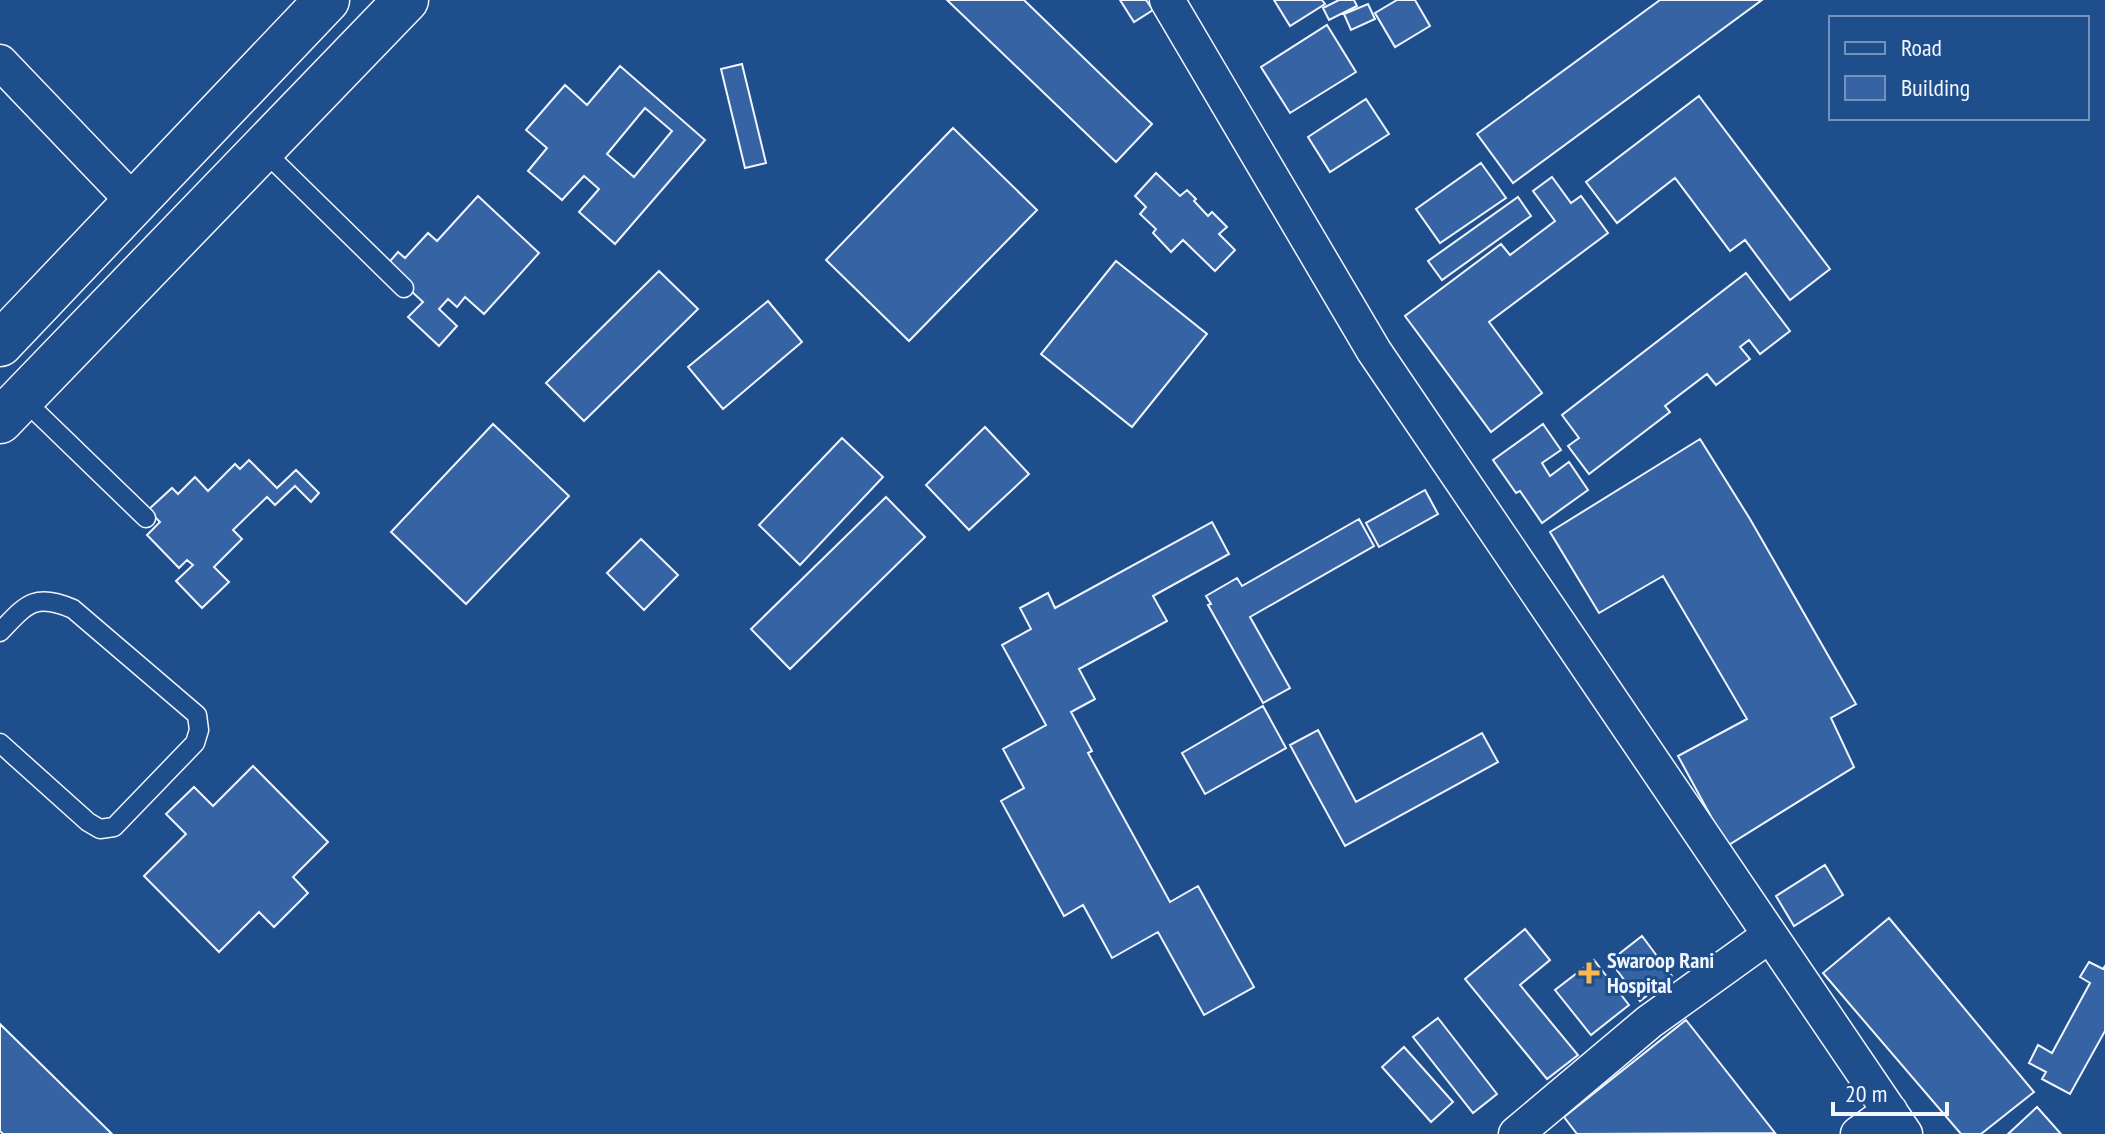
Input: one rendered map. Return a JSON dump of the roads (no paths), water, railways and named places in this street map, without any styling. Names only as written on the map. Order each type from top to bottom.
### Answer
[{"type":"main road","points":[[0,344],[327,0]]},
{"type":"main road","points":[[11,410],[406,0]]},
{"type":"street","points":[[1167,0],[1374,351],[1897,1122],[1858,1134]]},
{"type":"street","points":[[0,62],[135,203]]},
{"type":"street","points":[[1522,1132],[1649,1022],[1770,935]]},
{"type":"lane","points":[[262,149],[404,288]]},
{"type":"lane","points":[[11,410],[146,518]]},
{"type":"lane","points":[[0,632],[25,605],[39,601],[57,602],[73,609],[197,715],[199,730],[195,743],[114,827],[100,829],[88,822],[0,743]]},
{"type":"place","name":"Swaroop Rani Hospital","points":[[1589,973]]}]
